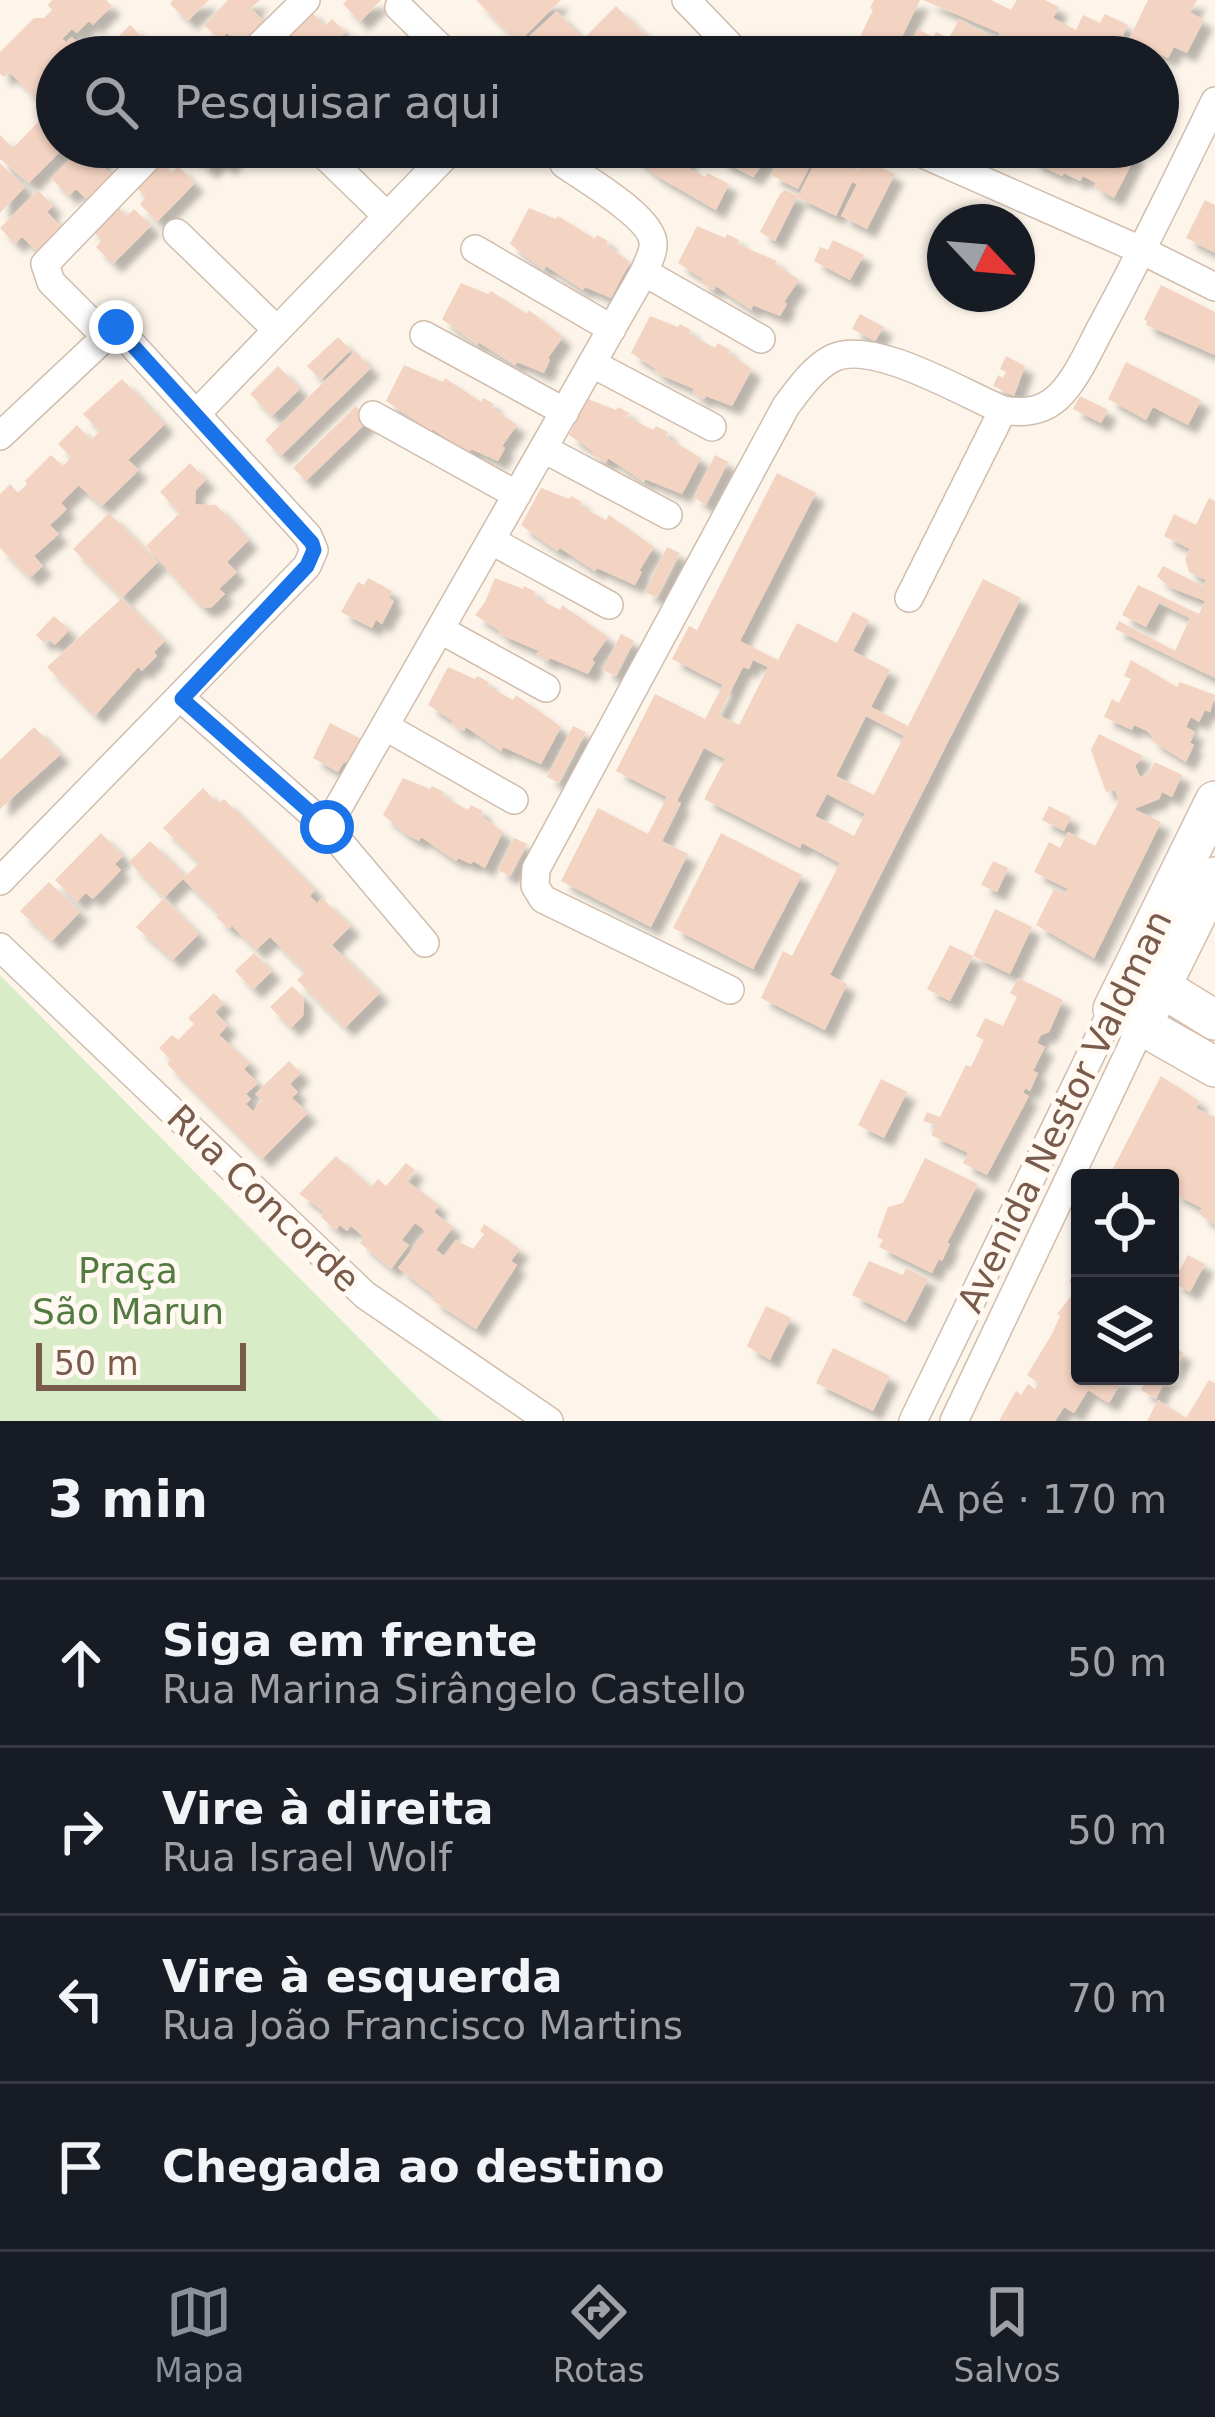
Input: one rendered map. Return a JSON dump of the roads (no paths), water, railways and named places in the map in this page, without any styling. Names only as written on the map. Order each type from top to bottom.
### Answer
[{"type":"main road","name":"Avenida Nestor Valdman","points":[[1128,1017],[1215,800]]},
{"type":"main road","name":"Avenida Nestor Valdman","points":[[1146,979],[1215,877]]},
{"type":"main road","points":[[1146,979],[1215,1021]]},
{"type":"main road","points":[[1128,1017],[1215,1067]]},
{"type":"street","points":[[269,36],[306,0]]},
{"type":"street","points":[[686,0],[721,36]]},
{"type":"street","points":[[399,8],[428,36]]},
{"type":"street","points":[[730,990],[560,910],[535,886],[536,869],[786,406],[830,359],[853,352],[876,355],[1003,410],[1022,414],[1044,408],[1063,393],[1082,362],[1215,101]]},
{"type":"street","points":[[0,881],[182,699],[307,566],[314,550],[308,536],[197,413],[51,282],[45,264],[138,168]]},
{"type":"street","points":[[338,168],[387,216]]},
{"type":"street","points":[[197,413],[434,168]]},
{"type":"street","points":[[327,827],[612,329],[654,245],[639,218],[570,168]]},
{"type":"street","points":[[955,168],[1143,250],[1215,287]]},
{"type":"street","points":[[177,233],[277,330]]},
{"type":"street","points":[[475,249],[612,329]]},
{"type":"street","points":[[644,272],[760,339]]},
{"type":"street","points":[[0,436],[110,331]]},
{"type":"street","points":[[424,335],[565,412]]},
{"type":"street","points":[[592,364],[712,427]]},
{"type":"street","points":[[909,598],[1003,410]]},
{"type":"street","points":[[373,415],[518,495]]},
{"type":"street","points":[[544,449],[668,515]]},
{"type":"street","points":[[492,541],[609,605]]},
{"type":"street","points":[[441,630],[546,688]]},
{"type":"street","points":[[182,699],[327,827],[425,943]]},
{"type":"street","points":[[386,727],[514,800]]},
{"type":"street","name":"Rua Concorde","points":[[0,947],[365,1294],[549,1421]]},
{"type":"street","name":"Avenida Nestor Valdman","points":[[913,1421],[1128,1017]]},
{"type":"street","name":"Avenida Nestor Valdman","points":[[954,1421],[1128,1017]]},
{"type":"park label","name":"Praça São Marun","points":[[128,1290]]}]
